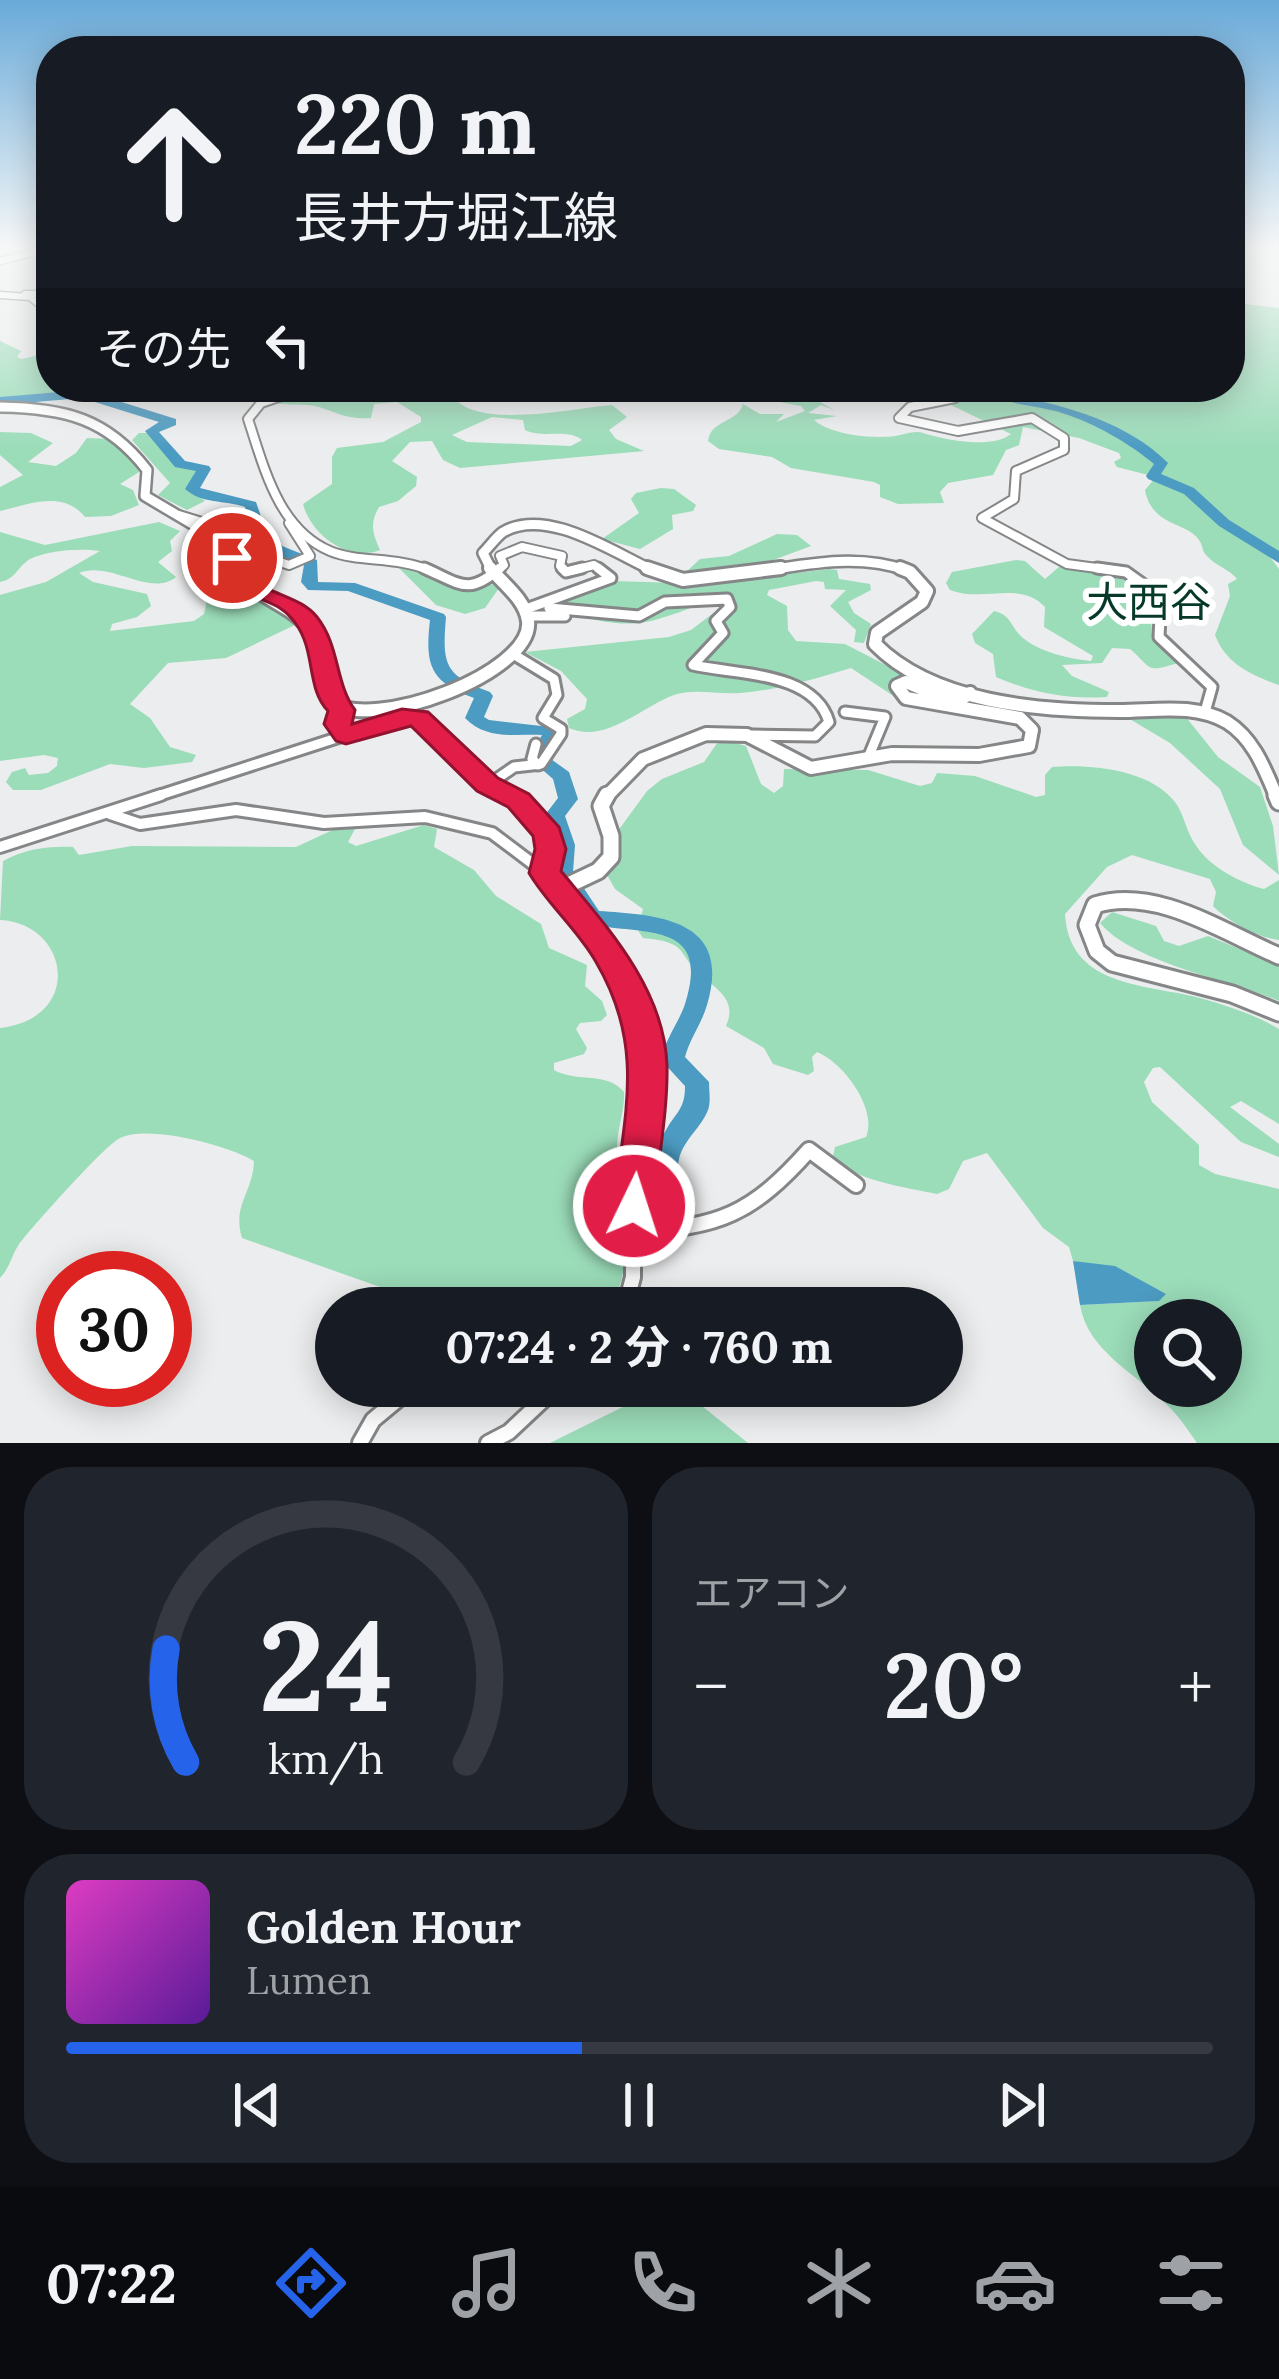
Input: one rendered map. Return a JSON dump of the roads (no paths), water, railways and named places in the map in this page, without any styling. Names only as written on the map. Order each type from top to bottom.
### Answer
[{"type":"main road","points":[[0,407],[60,409],[105,424],[147,470],[145,496],[231,547],[243,582],[294,608],[308,622],[327,664],[328,695],[342,710],[367,715],[397,710],[492,669],[513,654],[525,638],[527,612],[484,562],[487,546],[514,530],[531,527],[577,532],[649,570],[682,580],[852,560],[894,564],[922,580],[927,591],[922,602],[877,633],[875,644],[906,677],[939,696],[963,698],[971,693],[1075,709],[1205,712],[1228,723],[1252,744],[1279,802]]},
{"type":"main road","points":[[342,710],[337,724],[346,735],[402,717],[418,718],[488,784],[519,800],[548,834],[551,849],[545,873],[562,887],[587,879],[604,865],[613,848],[601,806],[612,787],[686,735],[712,731],[747,735],[773,745],[789,761],[812,768],[868,758],[1022,750],[1033,741],[1032,730],[1020,718],[906,698],[897,686],[906,677]]},
{"type":"main road","points":[[1279,956],[1132,897],[1104,900],[1089,913],[1087,925],[1096,951],[1112,963],[1232,994],[1279,1012]]},
{"type":"street","points":[[264,402],[248,419],[274,498],[331,553],[406,560],[470,587],[480,586],[504,565],[500,556],[505,551],[524,545],[562,556],[560,566],[566,572],[594,565],[611,578],[527,612]]},
{"type":"street","points":[[935,402],[910,407],[898,418],[924,428],[970,431],[997,420],[1029,419],[1044,422],[1064,438],[1064,450],[1016,471],[1014,499],[986,511],[982,518],[1067,564],[1126,572],[1160,597],[1159,637],[1212,687],[1205,712]]},
{"type":"street","points":[[179,515],[237,534],[275,563],[299,564],[310,556],[289,523],[291,517]]},
{"type":"street","points":[[527,612],[565,616],[549,608],[574,607],[639,616],[664,602],[727,599],[730,607],[716,621],[723,633],[693,665],[784,681],[818,699],[829,711],[829,722],[814,736],[747,735]]},
{"type":"street","points":[[488,784],[514,767],[538,765],[561,734],[561,729],[543,718],[558,687],[547,672],[513,654]]},
{"type":"street","points":[[845,712],[885,717],[868,758]]},
{"type":"street","points":[[0,847],[346,735]]},
{"type":"street","points":[[536,744],[532,759],[538,765]]},
{"type":"street","points":[[110,814],[140,824],[236,810],[325,823],[425,817],[492,832],[545,873]]},
{"type":"street","points":[[562,887],[631,989],[644,1026],[648,1065],[633,1181],[633,1287]]},
{"type":"street","points":[[634,1231],[690,1230],[730,1219],[761,1204],[809,1150],[856,1185]]},
{"type":"street","points":[[361,1443],[373,1420],[389,1407]]},
{"type":"street","points":[[488,1443],[509,1432],[536,1407]]},
{"type":"water","points":[[1073,1261],[1115,1266],[1166,1294],[1161,1299],[1080,1305]]},
{"type":"waterway","points":[[0,401],[36,398]]},
{"type":"waterway","points":[[108,402],[171,422],[151,431],[180,464],[204,469],[192,489],[251,505],[258,530],[271,537],[276,549],[312,563],[309,582],[314,587],[349,586],[438,617],[440,669],[455,684],[484,696],[474,718],[482,724],[501,730],[553,732],[538,758],[562,776],[568,799],[555,815],[565,845],[563,873],[593,918],[661,925],[693,942],[701,957],[702,979],[695,1007],[673,1060],[697,1082],[697,1107],[666,1158],[665,1217]]},
{"type":"waterway","points":[[1029,402],[1067,410],[1141,446],[1161,463],[1153,476],[1189,491],[1224,523],[1279,558]]},
{"type":"district","name":"大西谷","points":[[1149,602]]}]
